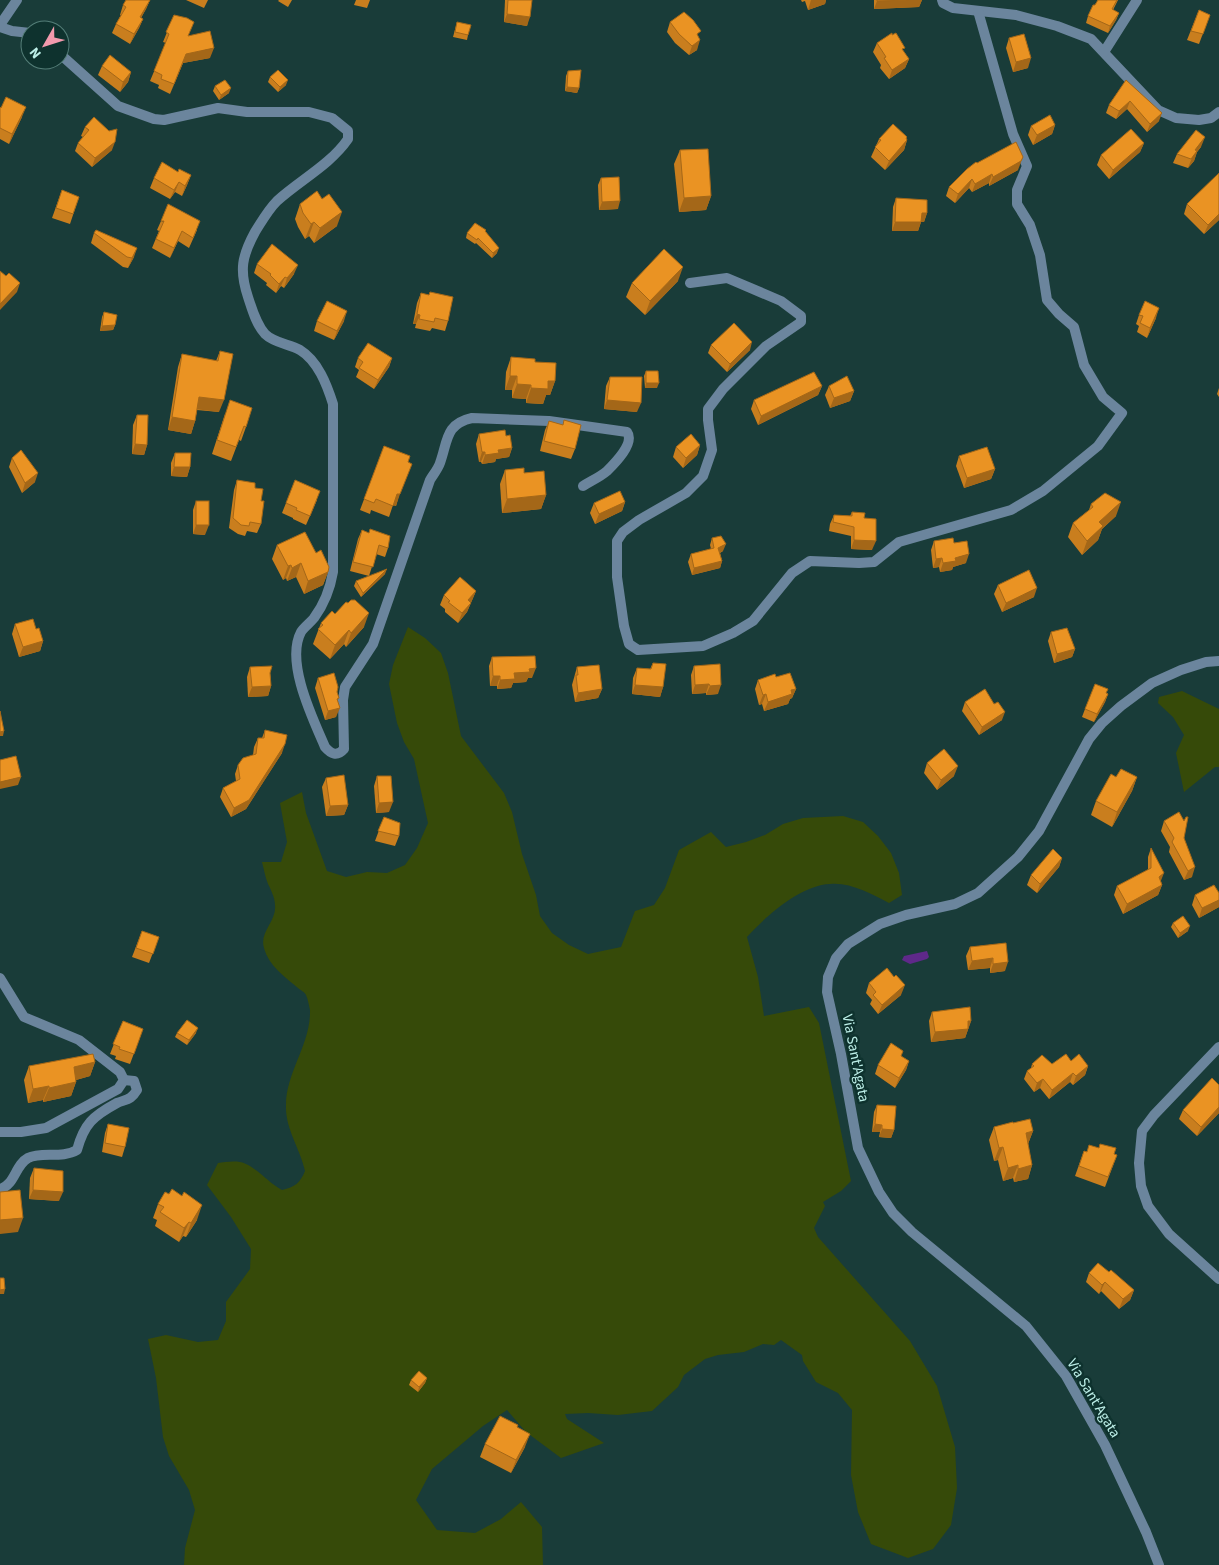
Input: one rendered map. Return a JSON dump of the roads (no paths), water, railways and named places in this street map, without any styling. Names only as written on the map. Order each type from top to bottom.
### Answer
[{"type":"street","points":[[17,0],[0,26],[20,32]]},
{"type":"street","points":[[942,0],[943,3],[954,8],[1016,15],[1057,26],[1092,39],[1158,110],[1176,118],[1199,120],[1211,118],[1219,112]]},
{"type":"street","points":[[1104,52],[1137,0]]},
{"type":"street","points":[[690,283],[727,278],[781,301],[801,316],[801,322],[766,346],[723,389],[708,409],[712,450],[703,476],[686,493],[639,520],[623,532],[617,541],[617,577],[624,626],[629,644],[638,650],[703,646],[733,633],[753,621],[792,573],[810,561],[874,562],[899,542],[1011,510],[1043,491],[1098,446],[1122,413],[1103,397],[1084,365],[1074,327],[1047,300],[1040,255],[1030,225],[1018,204],[1017,190],[1027,166],[1013,134],[978,11]]},
{"type":"street","points":[[70,63],[118,106],[154,119],[164,120],[218,108],[247,112],[309,112],[332,118],[348,131],[348,139],[333,157],[276,202],[246,247],[242,263],[244,284],[262,330],[268,336],[300,350],[310,359],[327,385],[333,404],[332,572],[328,593],[323,605],[302,630],[297,641],[296,652],[305,700],[325,747],[329,752],[335,755],[340,754],[344,750],[343,700],[345,687],[372,644],[430,480],[439,464],[449,432],[464,420],[472,418],[549,421],[627,432],[630,442],[626,448],[606,472],[583,486]]},
{"type":"street","name":"Via Sant'Agata","points":[[1159,1565],[1146,1532],[1105,1446],[1061,1369],[1026,1326],[912,1232],[893,1214],[879,1192],[858,1148],[841,1054],[827,992],[828,976],[836,958],[848,944],[880,924],[906,915],[955,904],[978,893],[1018,856],[1039,831],[1089,739],[1102,723],[1152,683],[1181,670],[1206,662],[1219,661]]},
{"type":"street","points":[[0,978],[24,1017],[79,1040],[120,1072],[124,1080]]},
{"type":"street","points":[[1219,1047],[1154,1115],[1142,1131],[1138,1163],[1141,1186],[1148,1206],[1169,1234],[1219,1279]]},
{"type":"street","points":[[0,1132],[21,1132],[46,1128],[118,1089],[124,1080]]},
{"type":"street","points":[[0,1189],[5,1188],[23,1161],[30,1157],[70,1154],[77,1150],[81,1133],[95,1117],[132,1097],[136,1090],[134,1081],[124,1080]]}]
